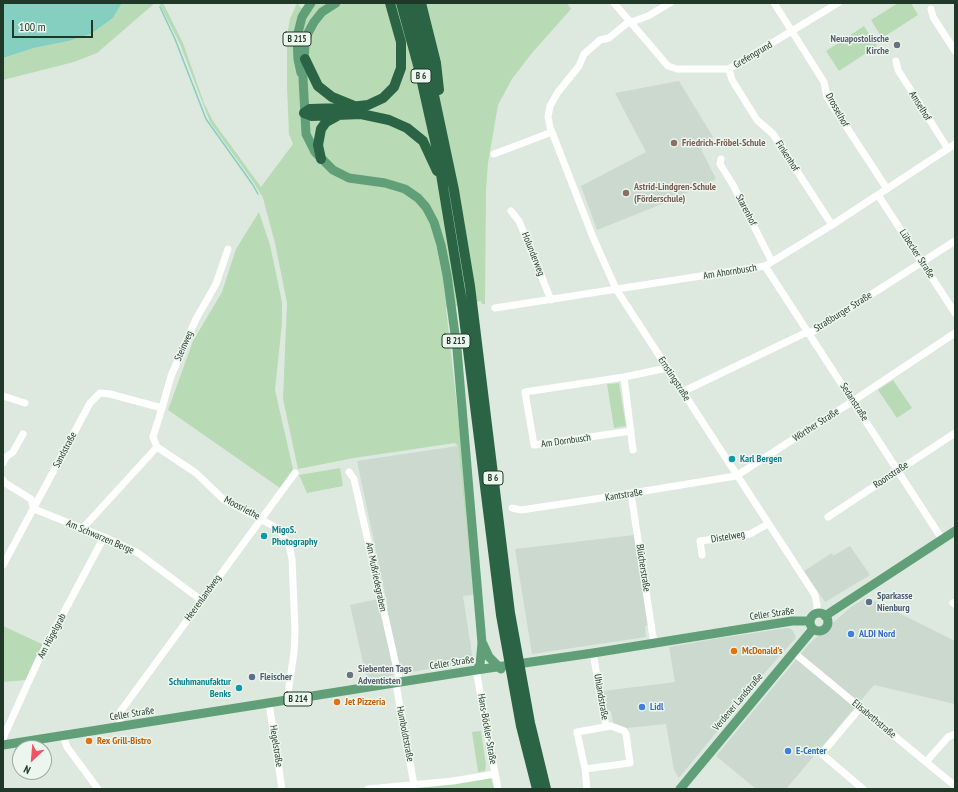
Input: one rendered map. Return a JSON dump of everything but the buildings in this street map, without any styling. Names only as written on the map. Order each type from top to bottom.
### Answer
[{"type":"highway","points":[[304,113],[310,109],[342,108],[368,105],[383,98],[394,87],[401,68],[401,42],[390,3]]},
{"type":"highway","name":"B 6","points":[[401,3],[428,107],[444,186],[462,302],[495,572],[512,656],[546,789]]},
{"type":"highway","name":"B 6","points":[[411,3],[427,62],[442,130],[454,190],[470,286],[505,577],[512,656],[521,726],[537,789]]},
{"type":"highway","points":[[421,3],[436,64],[442,130]]},
{"type":"highway","points":[[305,59],[318,86],[332,97],[354,106]]},
{"type":"highway","points":[[304,113],[312,116],[361,114],[389,120],[407,128],[423,141],[444,186]]},
{"type":"highway","points":[[321,159],[318,145],[321,129],[326,122],[340,115]]},
{"type":"main road","name":"B 215","points":[[303,78],[298,59],[297,37],[302,17],[311,3]]},
{"type":"main road","name":"B 215","points":[[336,3],[322,12],[314,22],[308,32],[305,45],[303,78],[306,134],[309,143],[321,159],[333,170],[349,178],[385,183],[406,189],[418,198],[426,207],[434,222],[441,245],[447,275],[456,342],[482,643],[489,657],[499,667]]},
{"type":"main road","points":[[821,615],[828,621],[824,629],[818,631],[812,625],[812,616],[821,615],[955,531]]},
{"type":"main road","name":"Celler Straße","points":[[3,746],[120,726],[792,621],[812,625]]},
{"type":"main road","name":"Verdener Landstraße","points":[[680,789],[793,652],[812,625]]},
{"type":"main road","points":[[476,670],[480,665],[482,643]]},
{"type":"main road","points":[[499,667],[512,677],[520,697],[541,789]]},
{"type":"street","name":"Grefengrund","points":[[614,3],[668,66],[677,69],[729,69],[838,3]]},
{"type":"street","name":"Ernstingstraße","points":[[670,3],[648,16],[630,22],[609,38],[600,40],[584,54],[578,66],[558,92],[550,106],[548,117],[552,132],[592,235],[616,289],[736,476],[815,595],[821,615]]},
{"type":"street","name":"Drosselhof","points":[[774,3],[824,82],[828,97],[887,189]]},
{"type":"street","points":[[931,9],[933,17],[955,51]]},
{"type":"street","name":"Amselhof","points":[[896,61],[898,70],[948,149]]},
{"type":"street","name":"Finkenhof","points":[[729,69],[732,80],[757,120],[773,134],[832,225]]},
{"type":"street","points":[[494,154],[552,132]]},
{"type":"street","name":"Am Ahornbusch","points":[[495,308],[765,266],[832,225],[955,144]]},
{"type":"street","name":"Starenhof","points":[[721,159],[720,164],[734,185],[772,262]]},
{"type":"street","name":"Lübecker Straße","points":[[878,195],[955,313]]},
{"type":"street","name":"Holunderweg","points":[[511,211],[519,221],[551,300]]},
{"type":"street","name":"Straßburger Straße","points":[[682,392],[797,337],[814,331],[955,241]]},
{"type":"street","name":"Steinweg","points":[[157,447],[153,437],[170,376],[196,320],[216,284],[228,249]]},
{"type":"street","name":"Sedanstraße","points":[[765,266],[942,539]]},
{"type":"street","name":"Wörther Straße","points":[[736,476],[955,333]]},
{"type":"street","name":"Am Dornbusch","points":[[631,432],[534,445],[525,392],[624,377],[667,368]]},
{"type":"street","points":[[624,377],[633,450]]},
{"type":"street","name":"Sandstraße","points":[[3,565],[90,403],[100,393],[110,394],[162,408]]},
{"type":"street","points":[[3,396],[25,403]]},
{"type":"street","name":"Roonstraße","points":[[828,517],[955,433]]},
{"type":"street","points":[[3,463],[6,457],[13,452],[23,434]]},
{"type":"street","points":[[82,529],[157,447]]},
{"type":"street","name":"Moosriethe","points":[[157,447],[196,473],[224,500],[261,518],[279,529],[289,545],[292,559],[295,631],[294,652],[288,694],[289,700]]},
{"type":"street","name":"Am Mußriedegraben","points":[[350,472],[354,479],[398,683]]},
{"type":"street","name":"Heerenlandweg","points":[[120,726],[120,712],[295,473]]},
{"type":"street","name":"Kantstraße","points":[[512,508],[521,510],[631,494],[736,476]]},
{"type":"street","points":[[3,480],[5,483],[31,499],[34,509]]},
{"type":"street","name":"Blücherstraße","points":[[631,494],[654,643]]},
{"type":"street","name":"Am Schwarzen Berge","points":[[34,509],[104,537],[138,553],[202,600]]},
{"type":"street","name":"Distelweg","points":[[702,555],[700,541],[750,534],[768,524]]},
{"type":"street","name":"Am Hügelgrab","points":[[3,738],[38,661],[104,537]]},
{"type":"street","name":"Elisabethstraße","points":[[793,652],[955,786]]},
{"type":"street","name":"Uhlandstraße","points":[[587,789],[585,769],[577,732],[606,727],[593,653]]},
{"type":"street","name":"Hans-Böckler-Straße","points":[[476,670],[498,789]]},
{"type":"street","name":"Humboldtstraße","points":[[398,683],[414,785]]},
{"type":"street","name":"Hegelstraße","points":[[269,703],[282,789]]},
{"type":"street","points":[[860,708],[824,751],[823,755],[862,789]]},
{"type":"street","points":[[585,769],[630,763],[626,734],[624,731],[611,726],[606,727]]},
{"type":"street","points":[[926,762],[948,737],[955,734]]},
{"type":"street","points":[[63,736],[67,747],[98,789]]},
{"type":"street","points":[[368,789],[414,785],[495,774]]},
{"type":"shaded area","name":"Friedrich-Fröbel-Schule","points":[[679,81],[713,137],[701,149],[716,179],[672,200],[597,230],[581,186],[646,152],[615,93]]},
{"type":"shaded area","points":[[458,446],[473,595],[463,596],[473,661],[367,680],[350,605],[378,599],[380,609],[388,608],[357,461]]},
{"type":"shaded area","points":[[634,535],[649,625],[645,626],[646,637],[532,654],[515,549]]},
{"type":"shaded area","points":[[850,546],[870,575],[825,602],[804,571],[832,553],[833,556]]},
{"type":"shaded area","points":[[867,597],[955,641],[955,704],[874,685],[786,789],[756,789],[716,756],[809,644],[851,607]]},
{"type":"shaded area","points":[[787,628],[793,631],[796,637],[795,639],[768,669],[679,778],[674,770],[666,724],[627,728],[613,723],[611,711],[606,712],[603,691],[675,682],[669,647]]},
{"type":"green space","points":[[122,3],[155,3],[97,53],[74,62],[3,80],[3,58],[34,48],[69,41],[91,34],[113,18]]},
{"type":"green space","points":[[159,3],[163,3],[183,43],[204,103],[213,121],[261,187],[293,144],[289,134],[287,36],[290,19],[297,3],[302,8],[306,3],[567,3],[571,9],[532,53],[512,79],[498,105],[488,163],[486,190],[485,304],[482,304],[481,301],[446,308],[461,443],[475,594],[473,595],[458,446],[455,443],[354,458],[298,469],[283,399],[287,303],[275,243],[263,198],[210,122],[180,44]]},
{"type":"green space","points":[[898,3],[911,3],[918,15],[882,38],[871,20]]},
{"type":"green space","points":[[864,26],[877,46],[839,71],[826,51]]},
{"type":"green space","points":[[259,212],[270,245],[282,302],[282,323],[275,390],[293,469],[280,488],[168,410],[193,341],[222,292],[236,249]]},
{"type":"green space","points":[[893,380],[912,408],[897,418],[878,390]]},
{"type":"green space","points":[[619,383],[626,426],[614,428],[607,384]]},
{"type":"green space","points":[[340,468],[343,486],[307,493],[299,475]]},
{"type":"green space","points":[[3,626],[44,645],[27,680],[3,682]]},
{"type":"green space","points":[[481,731],[486,765],[485,771],[478,772],[472,732]]},
{"type":"green space","points":[[491,778],[494,789],[392,789]]},
{"type":"water","points":[[3,3],[122,3],[113,18],[91,34],[69,41],[34,48],[3,58]]},
{"type":"waterway","points":[[160,7],[175,39],[206,119],[258,194]]},
{"type":"place","name":"Neuapostolische Kirche","points":[[897,45]]},
{"type":"place","name":"Friedrich-Fröbel-Schule","points":[[674,143]]},
{"type":"place","name":"Astrid-Lindgren-Schule (Förderschule)","points":[[626,193]]},
{"type":"place","name":"Karl Bergen","points":[[732,459]]},
{"type":"place","name":"MigoS. Photography","points":[[264,536]]},
{"type":"place","name":"Sparkasse Nienburg","points":[[869,602]]},
{"type":"place","name":"ALDI Nord","points":[[851,634]]},
{"type":"place","name":"McDonald's","points":[[734,651]]},
{"type":"place","name":"Siebenten Tags Adventisten","points":[[350,675]]},
{"type":"place","name":"Fleischer","points":[[252,677]]},
{"type":"place","name":"Schuhmanufaktur Benks","points":[[239,688]]},
{"type":"place","name":"Jet Pizzeria","points":[[337,702]]},
{"type":"place","name":"Lidl","points":[[642,707]]},
{"type":"place","name":"Rex Grill-Bistro","points":[[89,741]]},
{"type":"place","name":"E-Center","points":[[788,751]]}]
